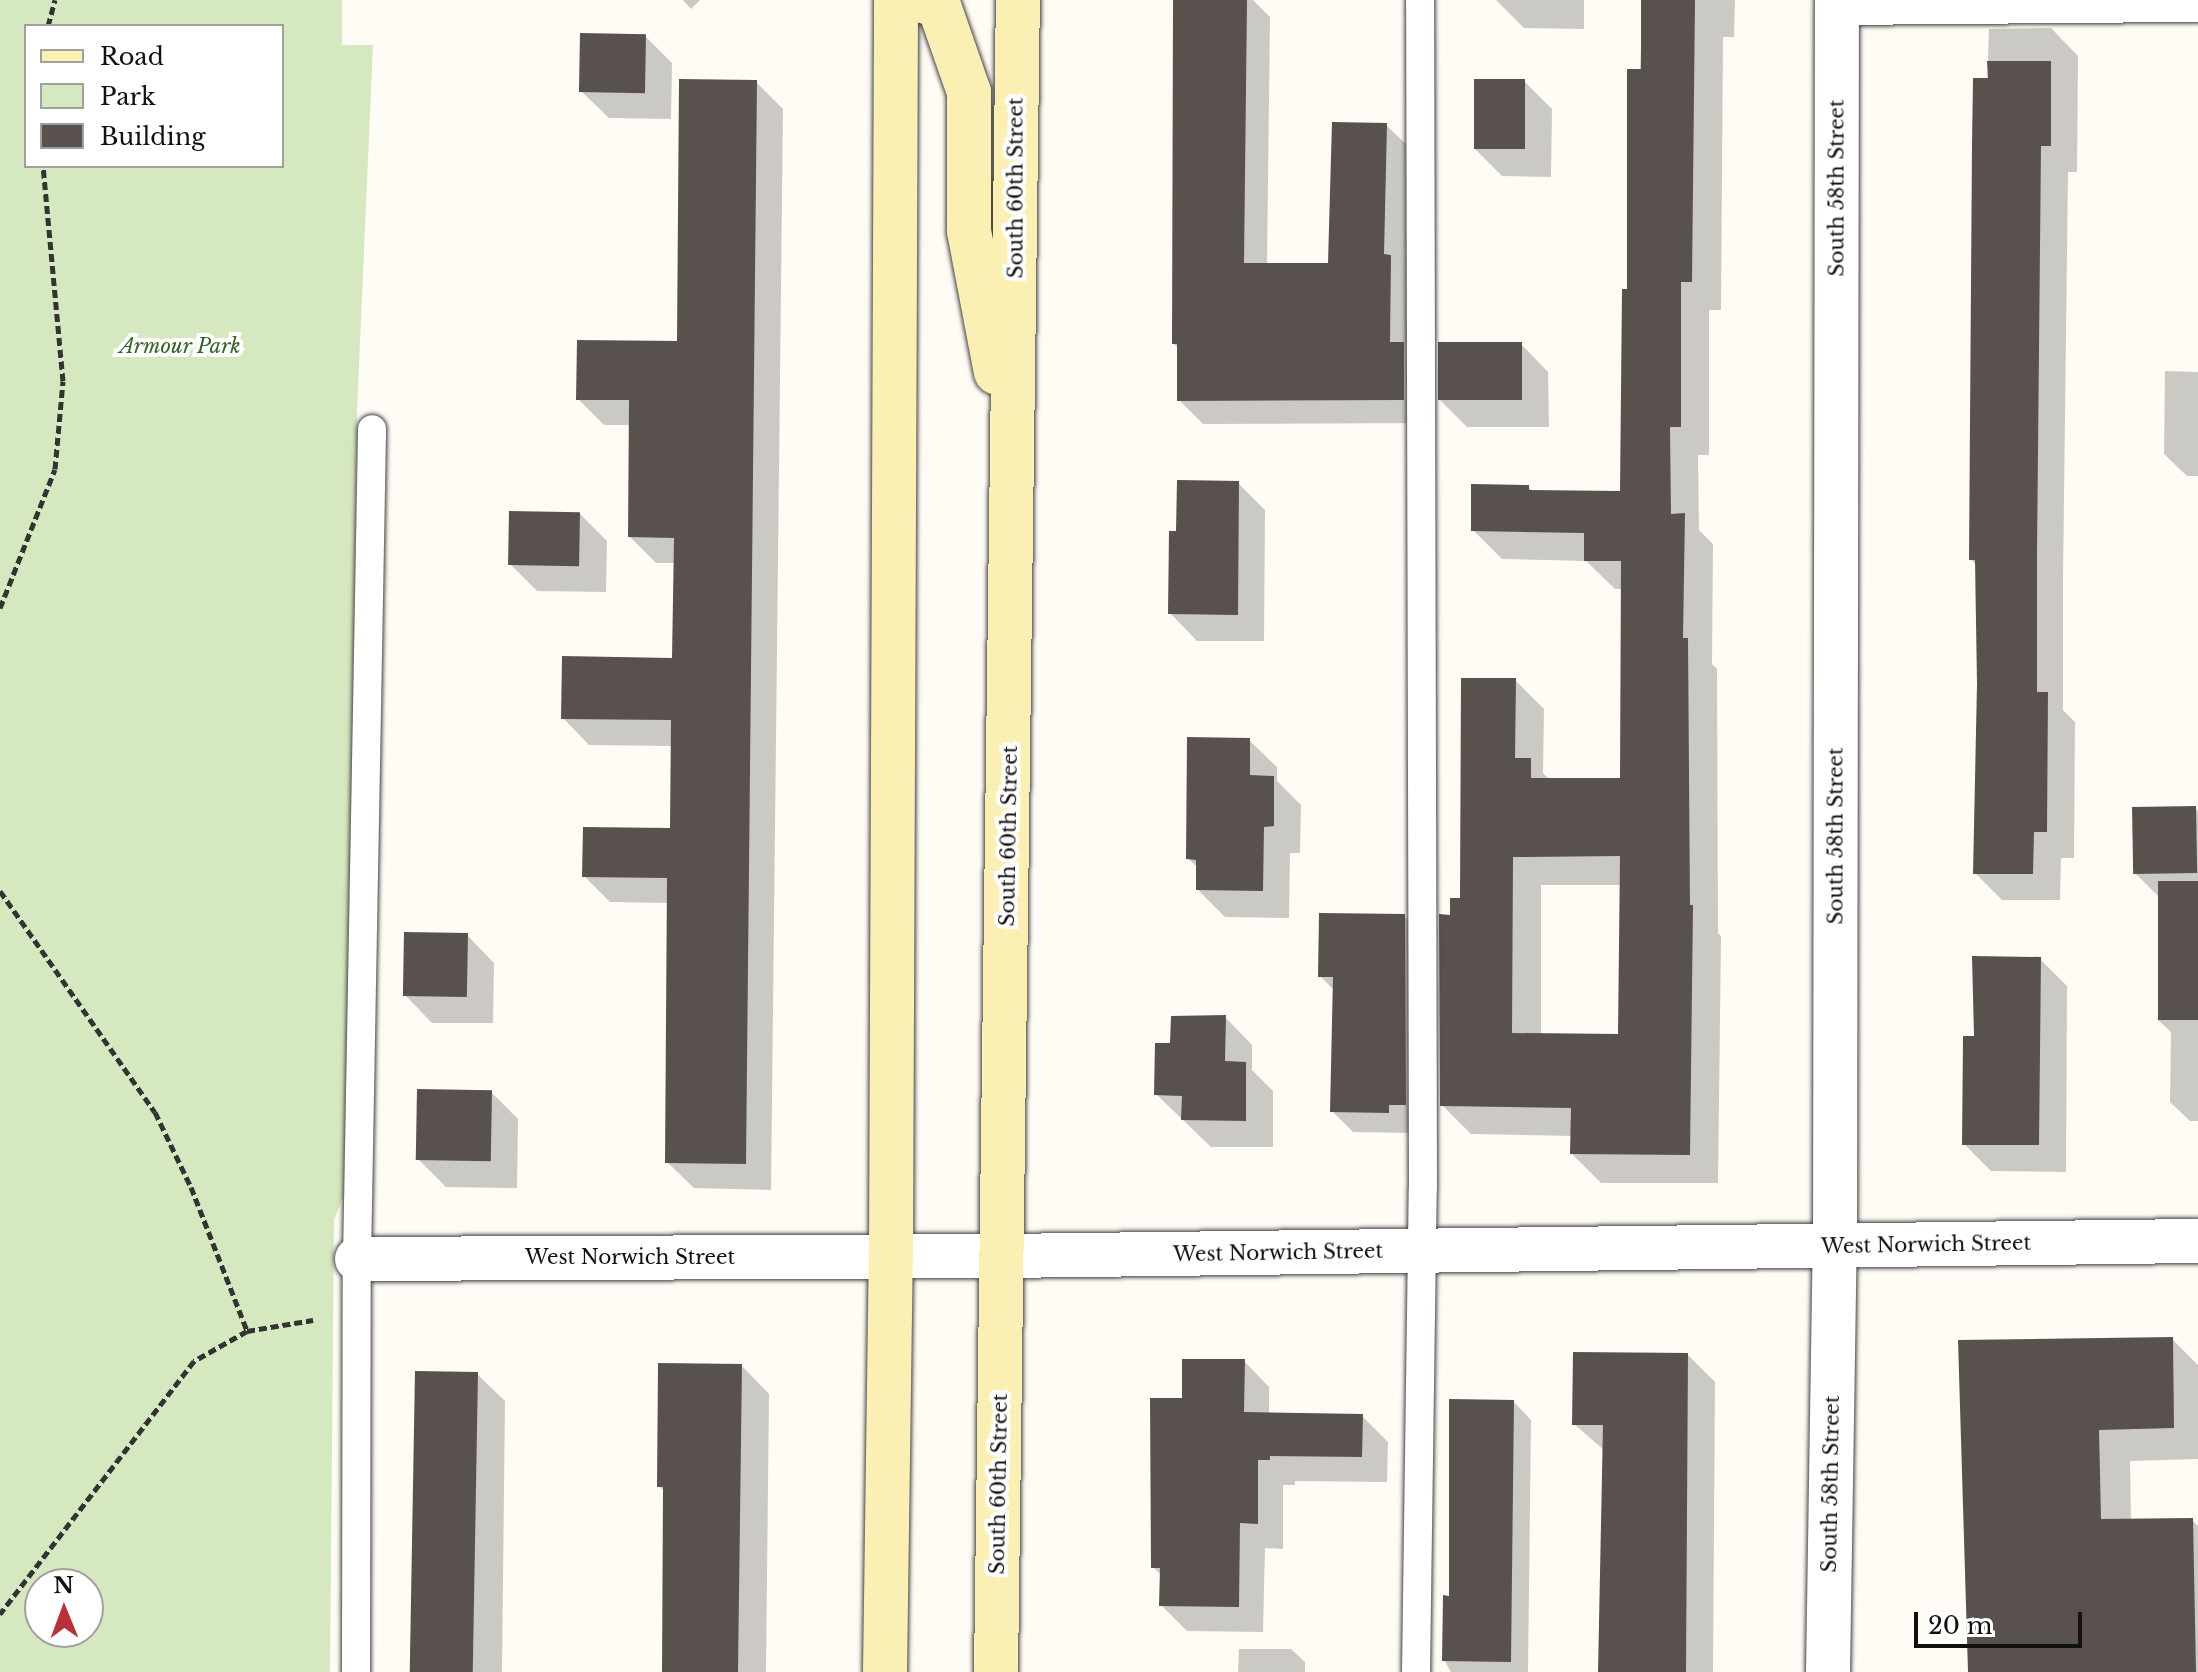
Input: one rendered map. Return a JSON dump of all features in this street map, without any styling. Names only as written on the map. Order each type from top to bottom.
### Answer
[{"type":"main road","points":[[885,1672],[891,1255],[896,0]]},
{"type":"main road","points":[[920,0],[939,6],[969,92],[969,231],[1014,465]]},
{"type":"main road","name":"South 60th Street","points":[[996,1672],[1018,0]]},
{"type":"street","name":"South 58th Street","points":[[1828,1672],[1835,1246],[1837,6]]},
{"type":"street","name":"West Norwich Street","points":[[357,1259],[1002,1256],[2198,1241]]},
{"type":"lane","points":[[1416,1672],[1423,1251],[1420,0]]},
{"type":"lane","points":[[1837,6],[2198,8]]},
{"type":"lane","points":[[356,1672],[357,1259],[372,429]]},
{"type":"path","points":[[49,24],[55,0]]},
{"type":"path","points":[[0,608],[55,469],[63,381],[43,168]]},
{"type":"path","points":[[0,891],[155,1112],[191,1187],[221,1271],[247,1331]]},
{"type":"path","points":[[0,1614],[194,1361],[247,1331],[300,1321],[357,1319]]},
{"type":"green space","name":"Armour Park","points":[[0,0],[342,0],[342,45],[373,45],[357,411],[347,1187],[334,1220],[330,1672],[0,1672]]},
{"type":"building","points":[[1173,0],[1247,0],[1244,263],[1328,263],[1332,122],[1387,123],[1384,254],[1391,255],[1390,342],[1404,342],[1404,400],[1177,401],[1177,344],[1172,344]]},
{"type":"building","points":[[1641,0],[1695,0],[1692,282],[1681,282],[1681,427],[1670,427],[1671,514],[1685,513],[1683,638],[1688,638],[1690,905],[1693,905],[1690,1155],[1570,1154],[1571,1108],[1440,1106],[1439,914],[1450,915],[1450,898],[1460,898],[1461,678],[1516,678],[1515,758],[1531,758],[1531,778],[1620,778],[1621,561],[1584,561],[1584,533],[1471,531],[1471,484],[1529,485],[1529,490],[1620,491],[1622,289],[1627,289],[1627,69],[1641,69]],"holes":[[[1620,856],[1618,1034],[1512,1033],[1513,857]]]},
{"type":"building","points":[[580,33],[646,34],[645,93],[579,92]]},
{"type":"building","points":[[1987,61],[2051,61],[2051,146],[2041,146],[2037,553],[2037,692],[2048,692],[2047,832],[2034,832],[2033,874],[1973,874],[1977,684],[1975,560],[1969,560],[1973,78],[1988,78]]},
{"type":"building","points":[[679,79],[757,80],[746,1164],[665,1163],[667,878],[582,877],[583,827],[670,828],[671,720],[561,719],[562,656],[672,658],[674,538],[628,537],[629,400],[576,400],[577,340],[677,341]]},
{"type":"building","points":[[1474,79],[1525,79],[1525,149],[1474,149]]},
{"type":"building","points":[[1438,342],[1522,342],[1522,400],[1438,400]]},
{"type":"building","points":[[1177,480],[1239,481],[1238,615],[1168,614],[1169,531],[1176,531]]},
{"type":"building","points":[[509,511],[580,512],[579,566],[508,565]]},
{"type":"building","points":[[1187,737],[1250,738],[1250,775],[1274,776],[1274,826],[1264,827],[1263,891],[1196,890],[1196,860],[1186,859]]},
{"type":"building","points":[[2196,806],[2197,873],[2133,874],[2132,807]]},
{"type":"building","points":[[2158,881],[2198,881],[2198,1020],[2158,1020]]},
{"type":"building","points":[[1319,913],[1405,914],[1406,1105],[1389,1105],[1389,1113],[1330,1112],[1333,977],[1318,977]]},
{"type":"building","points":[[404,932],[468,933],[467,997],[403,996]]},
{"type":"building","points":[[1972,956],[2041,957],[2039,1145],[1962,1145],[1963,1036],[1974,1036]]},
{"type":"building","points":[[1226,1015],[1225,1061],[1246,1062],[1246,1121],[1181,1120],[1182,1096],[1154,1095],[1155,1043],[1170,1043],[1171,1016]]},
{"type":"building","points":[[417,1089],[492,1090],[491,1161],[416,1160]]},
{"type":"building","points":[[2173,1337],[2174,1428],[2099,1430],[2101,1519],[2193,1518],[2196,1672],[1968,1672],[1958,1340]]},
{"type":"building","points":[[1573,1352],[1688,1353],[1686,1672],[1598,1672],[1603,1425],[1572,1425]]},
{"type":"building","points":[[1182,1359],[1245,1359],[1244,1412],[1363,1414],[1362,1457],[1270,1456],[1270,1460],[1258,1460],[1258,1524],[1240,1523],[1239,1607],[1159,1606],[1160,1568],[1151,1568],[1150,1398],[1182,1398]]},
{"type":"building","points":[[658,1363],[742,1364],[738,1672],[662,1672],[663,1487],[657,1487]]},
{"type":"building","points":[[415,1371],[478,1372],[473,1672],[410,1672]]},
{"type":"building","points":[[1449,1399],[1514,1400],[1511,1662],[1442,1661],[1443,1595],[1449,1596]]}]
